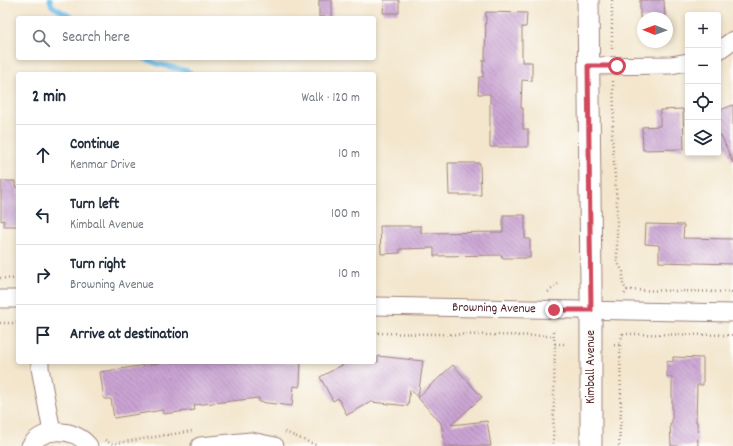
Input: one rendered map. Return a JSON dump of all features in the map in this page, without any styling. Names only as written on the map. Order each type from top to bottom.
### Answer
[{"type":"main road","name":"Kimball Avenue","points":[[588,0],[591,446]]},
{"type":"street","points":[[721,49],[733,40]]},
{"type":"street","points":[[588,66],[671,65],[685,63]]},
{"type":"street","points":[[0,299],[16,299]]},
{"type":"street","name":"Browning Avenue","points":[[376,306],[733,313]]},
{"type":"street","points":[[40,364],[52,432]]},
{"type":"street","points":[[30,446],[41,436],[52,432],[64,432],[75,435],[85,442],[96,442]]},
{"type":"street","points":[[200,438],[232,444],[277,438]]},
{"type":"path","points":[[612,0],[614,112],[612,137],[617,203],[617,261],[623,272],[623,285],[627,290]]},
{"type":"path","points":[[0,278],[16,279]]},
{"type":"path","points":[[627,290],[733,292]]},
{"type":"path","points":[[624,295],[627,290]]},
{"type":"path","points":[[0,323],[16,323]]},
{"type":"path","points":[[553,331],[555,344],[553,446]]},
{"type":"path","points":[[619,446],[621,409],[620,345],[623,332],[733,335]]},
{"type":"path","points":[[376,333],[553,336]]},
{"type":"path","points":[[555,344],[566,344]]},
{"type":"path","points":[[614,345],[620,345]]},
{"type":"path","points":[[96,442],[106,442],[111,444],[200,438]]},
{"type":"path","points":[[277,438],[318,446]]},
{"type":"building","points":[[319,0],[332,0],[332,16],[319,16]]},
{"type":"building","points":[[384,0],[399,0],[399,13],[383,13]]},
{"type":"building","points":[[640,0],[664,0],[665,12],[640,12]]},
{"type":"building","points":[[486,12],[527,13],[526,27],[522,27],[522,62],[532,62],[532,81],[522,80],[521,108],[523,108],[523,129],[528,129],[528,147],[490,147],[490,94],[478,94],[479,77],[483,77],[483,60],[485,61]]},
{"type":"building","points":[[733,105],[733,163],[721,135],[721,110]]},
{"type":"building","points":[[683,109],[684,149],[643,150],[642,127],[660,126],[660,110]]},
{"type":"building","points":[[448,163],[480,163],[481,195],[449,195]]},
{"type":"building","points":[[1,181],[15,181],[16,226],[4,226],[4,220],[1,221]]},
{"type":"building","points":[[503,215],[525,215],[525,239],[530,239],[530,258],[502,258],[502,255],[434,256],[434,248],[400,249],[400,253],[381,254],[380,226],[421,226],[421,233],[503,232]]},
{"type":"building","points":[[646,224],[684,225],[683,238],[733,239],[733,264],[659,262],[659,245],[645,244]]},
{"type":"building","points":[[378,356],[423,361],[418,397],[453,365],[482,397],[451,425],[487,421],[491,446],[445,446],[441,423],[410,389],[408,406],[371,402],[347,415],[338,398],[333,401],[320,377],[344,364],[376,364],[376,362],[378,362]]},
{"type":"building","points":[[673,357],[703,358],[703,385],[697,385],[696,422],[698,446],[671,446],[670,423],[672,423],[672,377],[667,377],[667,361],[673,362]]},
{"type":"building","points":[[152,364],[301,364],[300,384],[299,387],[294,386],[292,406],[259,402],[259,398],[194,405],[195,410],[163,414],[163,410],[114,418],[111,399],[104,399],[100,372]]},
{"type":"waterway","points":[[50,0],[52,6],[70,16]]},
{"type":"waterway","points":[[148,60],[189,72]]},
{"type":"route","points":[[554,310],[591,310],[588,66],[617,66]]}]
